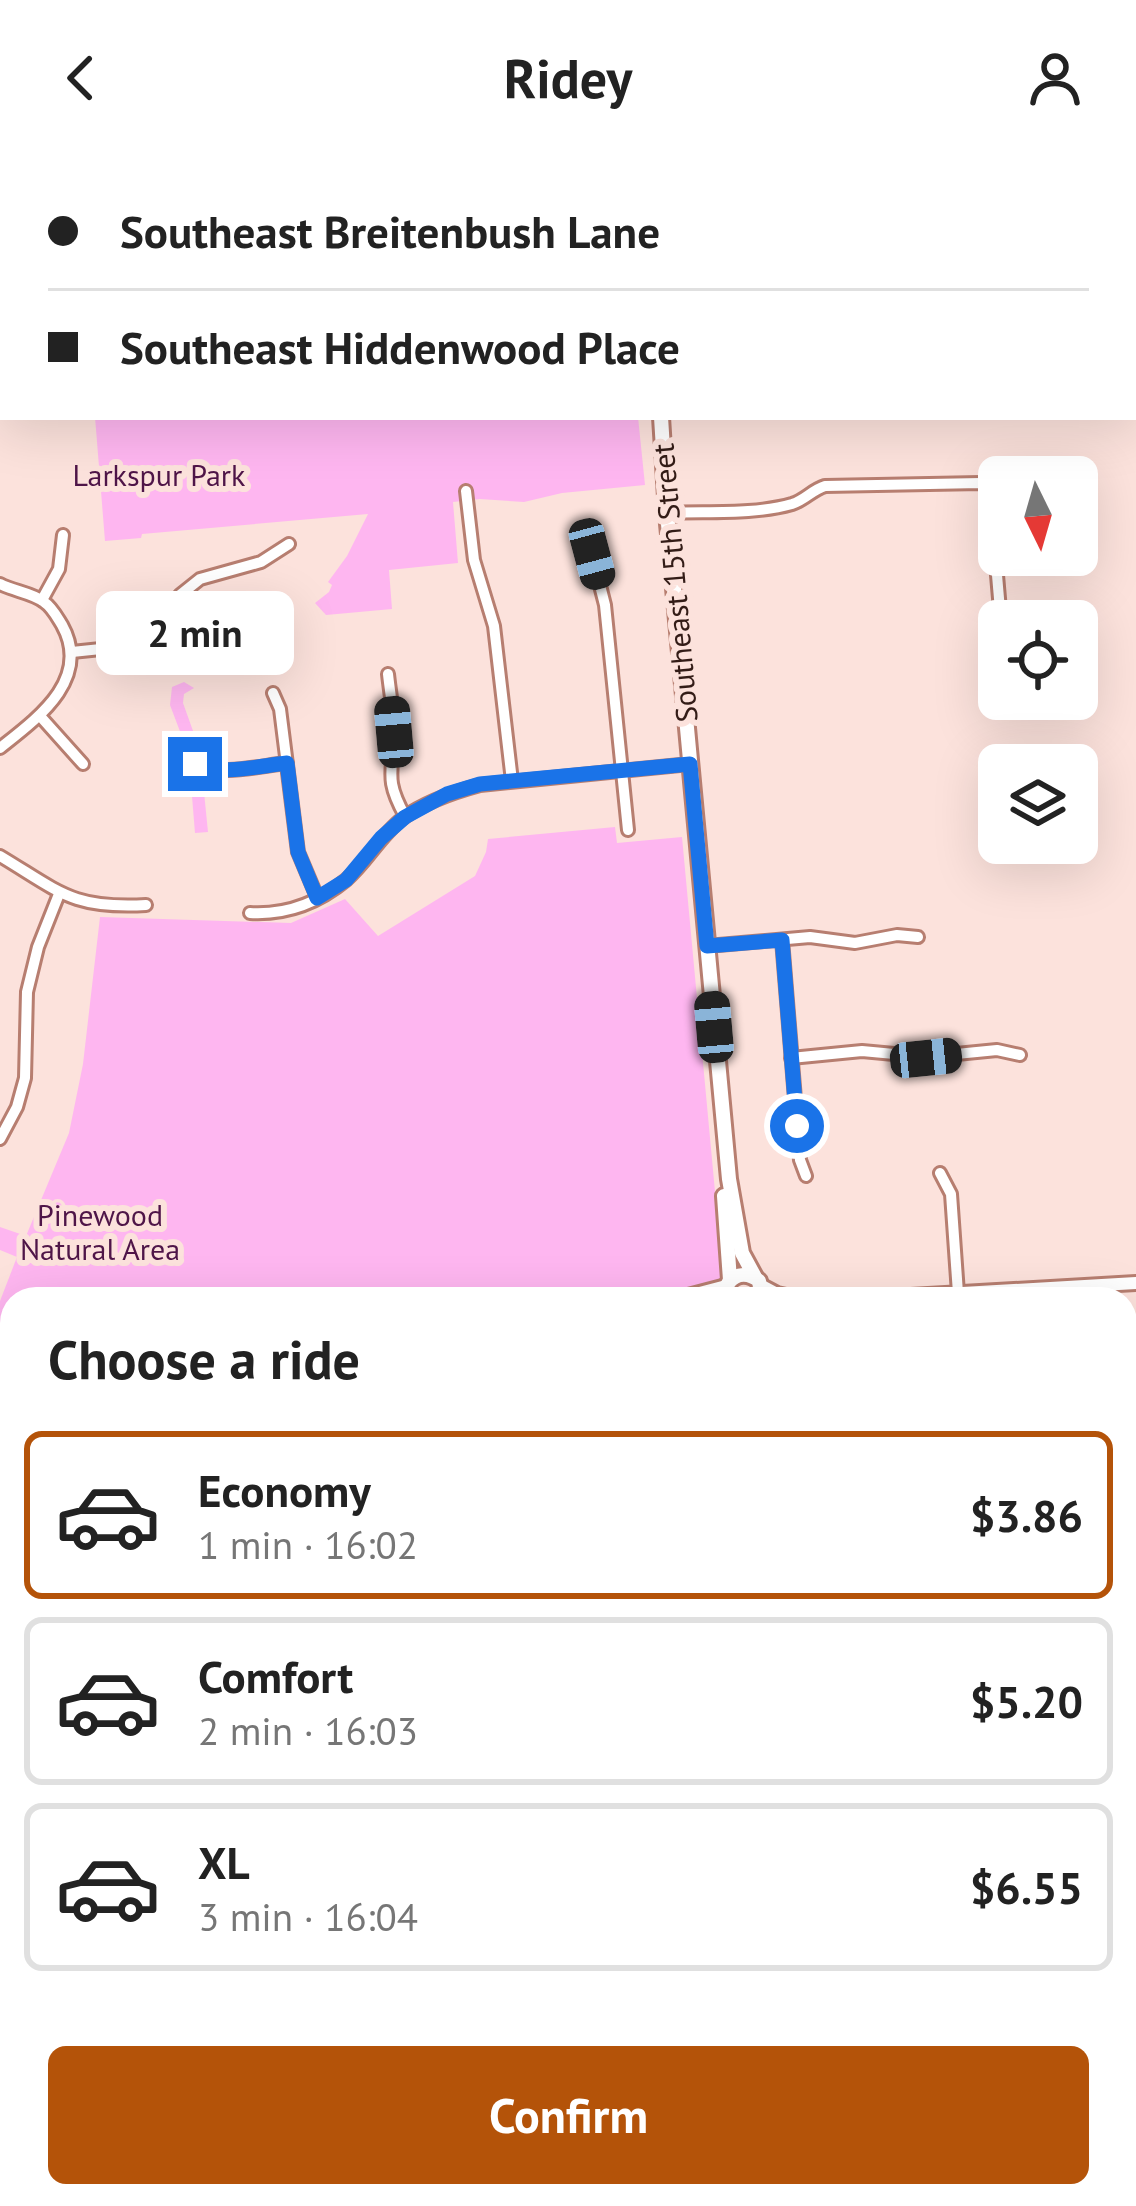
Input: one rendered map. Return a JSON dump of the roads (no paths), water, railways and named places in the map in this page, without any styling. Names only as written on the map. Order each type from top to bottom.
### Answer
[{"type":"main road","name":"Southeast 15th Street","points":[[661,420],[729,1179],[742,1253],[759,1287]]},
{"type":"main road","name":"Southeast 15th Street","points":[[727,1287],[724,1197],[729,1179]]},
{"type":"main road","points":[[728,1287],[742,1274],[759,1287]]},
{"type":"street","points":[[667,513],[788,505],[825,486],[981,483],[990,493],[999,600]]},
{"type":"street","points":[[466,491],[474,560],[494,626],[512,781]]},
{"type":"street","points":[[43,600],[59,569],[63,535]]},
{"type":"street","points":[[592,536],[605,605],[628,830]]},
{"type":"street","points":[[72,652],[120,647],[150,635],[180,595],[200,579],[261,562],[289,544]]},
{"type":"street","points":[[0,584],[43,600],[67,634],[72,652],[60,692],[40,716],[0,748]]},
{"type":"street","points":[[388,674],[394,732],[389,773],[392,793],[405,817]]},
{"type":"street","points":[[273,693],[280,709],[298,852],[317,898]]},
{"type":"street","points":[[40,716],[83,764]]},
{"type":"street","points":[[193,763],[221,770],[287,763]]},
{"type":"street","points":[[250,913],[292,910],[317,898],[346,880],[405,817],[447,794],[480,784],[690,764]]},
{"type":"street","points":[[0,856],[59,894],[89,904],[146,905]]},
{"type":"street","points":[[0,1139],[26,1078],[27,992],[59,894]]},
{"type":"street","points":[[707,946],[810,937],[855,943],[897,935],[918,937]]},
{"type":"street","points":[[782,940],[800,1160],[806,1176]]},
{"type":"street","points":[[791,1058],[862,1051],[926,1058],[998,1050],[1020,1055]]},
{"type":"street","points":[[940,1173],[951,1194],[958,1287]]},
{"type":"street","points":[[1065,1287],[1136,1283]]},
{"type":"park label","name":"Larkspur Park","points":[[159,474]]},
{"type":"park label","name":"Pinewood Natural Area","points":[[100,1231]]}]
